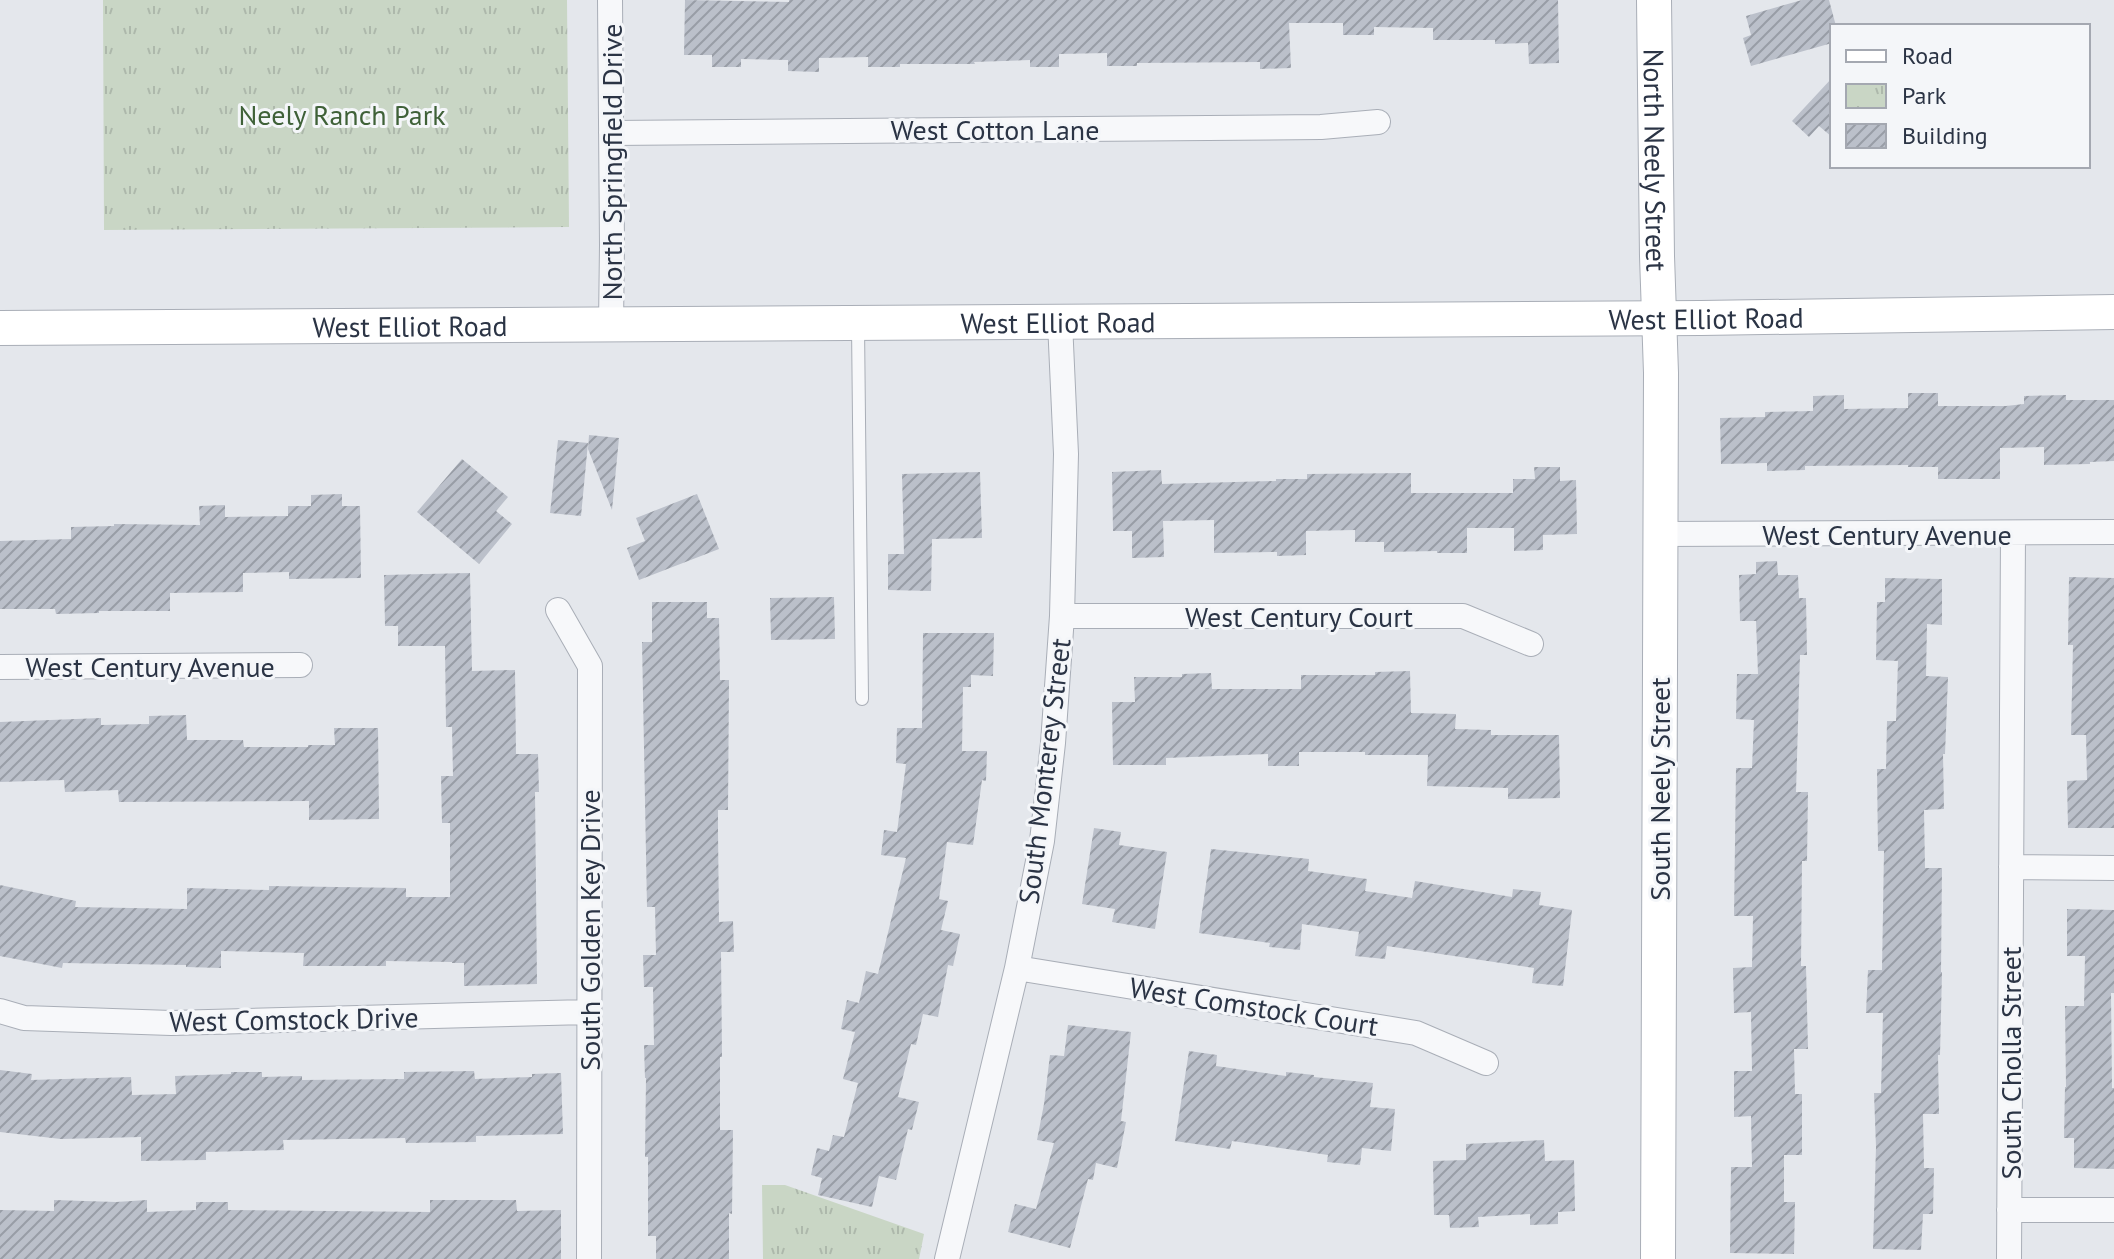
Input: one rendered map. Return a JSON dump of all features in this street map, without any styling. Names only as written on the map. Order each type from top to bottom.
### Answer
[{"type":"main road","name":"North Neely Street","points":[[1654,0],[1659,318]]},
{"type":"main road","name":"West Elliot Road","points":[[0,328],[1659,318],[2114,312]]},
{"type":"main road","name":"South Neely Street","points":[[1658,1259],[1659,318]]},
{"type":"street","name":"North Springfield Drive","points":[[610,0],[611,324]]},
{"type":"street","name":"West Cotton Lane","points":[[611,133],[1321,127],[1378,122]]},
{"type":"street","name":"South Monterey Street","points":[[947,1259],[1017,968],[1042,841],[1062,616],[1066,454],[1060,322]]},
{"type":"street","name":"West Century Avenue","points":[[1660,534],[2114,532]]},
{"type":"street","name":"South Cholla Street","points":[[2009,1259],[2013,534]]},
{"type":"street","name":"South Golden Key Drive","points":[[558,610],[590,666],[589,1259]]},
{"type":"street","name":"West Century Court","points":[[1062,616],[1463,616],[1531,644]]},
{"type":"street","name":"West Century Avenue","points":[[0,667],[300,665]]},
{"type":"street","points":[[2011,867],[2114,868]]},
{"type":"street","name":"West Comstock Court","points":[[1017,968],[1416,1033],[1486,1063]]},
{"type":"street","name":"West Comstock Drive","points":[[0,1011],[24,1018],[171,1023],[588,1012]]},
{"type":"street","points":[[2009,1210],[2114,1210]]},
{"type":"lane","points":[[858,323],[862,699]]},
{"type":"green space","name":"Neely Ranch Park","points":[[103,0],[567,0],[569,227],[104,230]]},
{"type":"green space","points":[[762,1185],[785,1185],[924,1234],[919,1259],[763,1259]]},
{"type":"building","points":[[685,0],[1558,0],[1559,63],[1529,64],[1528,43],[1433,40],[1433,28],[1374,27],[1374,35],[1343,35],[1343,23],[1289,23],[1291,68],[1260,69],[1260,62],[1107,66],[1107,53],[1059,54],[1059,67],[1030,67],[1030,60],[868,67],[868,57],[819,58],[819,72],[788,71],[788,60],[741,59],[741,67],[712,67],[712,55],[684,55]]},
{"type":"building","points":[[1802,0],[1829,0],[1835,24],[1830,24],[1830,44],[1751,66],[1743,38],[1751,35],[1746,16]]},
{"type":"building","points":[[1830,80],[1830,135],[1819,126],[1809,137],[1792,121]]},
{"type":"building","points":[[1908,393],[1938,393],[1938,406],[2024,404],[2024,396],[2066,395],[2066,400],[2114,400],[2114,461],[2044,465],[2044,447],[2000,448],[2000,479],[1938,479],[1938,467],[1908,465],[1805,466],[1805,470],[1767,471],[1767,463],[1721,464],[1720,418],[1765,417],[1765,412],[1813,411],[1813,396],[1844,395],[1844,409],[1908,408]]},
{"type":"building","points":[[589,435],[619,438],[612,510],[588,449]]},
{"type":"building","points":[[558,440],[588,443],[581,516],[550,513]]},
{"type":"building","points":[[462,459],[508,497],[496,511],[512,524],[479,564],[417,512]]},
{"type":"building","points":[[1534,467],[1560,467],[1560,481],[1576,480],[1577,534],[1543,535],[1543,550],[1514,551],[1514,528],[1467,528],[1467,553],[1384,552],[1384,542],[1355,542],[1355,530],[1306,531],[1306,555],[1214,553],[1214,520],[1163,521],[1164,557],[1132,558],[1132,531],[1113,531],[1112,472],[1161,470],[1162,484],[1307,479],[1307,474],[1411,473],[1411,493],[1513,493],[1513,479],[1535,479]]},
{"type":"building","points":[[980,472],[982,538],[932,539],[931,591],[888,590],[888,554],[904,554],[902,474]]},
{"type":"building","points":[[342,494],[342,506],[360,506],[361,578],[289,579],[289,572],[243,573],[243,592],[170,593],[170,611],[56,614],[55,609],[0,609],[0,541],[71,539],[71,527],[200,525],[199,506],[225,505],[225,517],[288,516],[288,506],[311,506],[311,495]]},
{"type":"building","points":[[697,494],[719,549],[639,580],[627,548],[645,541],[636,518]]},
{"type":"building","points":[[1777,561],[1778,575],[1798,575],[1799,598],[1806,598],[1807,655],[1800,655],[1796,792],[1808,792],[1807,861],[1802,861],[1801,966],[1806,966],[1808,1049],[1794,1049],[1795,1094],[1802,1094],[1802,1155],[1784,1155],[1784,1202],[1795,1202],[1794,1254],[1730,1253],[1731,1167],[1752,1167],[1751,1116],[1734,1117],[1734,1071],[1752,1071],[1751,1012],[1734,1013],[1733,968],[1752,967],[1753,916],[1734,916],[1736,768],[1752,768],[1754,720],[1736,719],[1737,674],[1758,674],[1756,621],[1740,621],[1739,575],[1756,574],[1756,562]]},
{"type":"building","points":[[470,573],[472,671],[515,670],[516,754],[538,754],[539,792],[535,792],[537,984],[464,986],[464,963],[452,962],[386,961],[386,966],[303,966],[304,953],[221,951],[221,968],[63,963],[62,968],[0,956],[0,885],[76,901],[75,907],[187,909],[187,888],[406,888],[406,897],[450,897],[450,823],[442,823],[441,776],[453,776],[452,727],[446,727],[445,646],[398,646],[398,626],[385,626],[384,575]]},
{"type":"building","points":[[2069,577],[2114,578],[2114,828],[2068,828],[2067,781],[2087,780],[2086,735],[2071,735],[2073,645],[2068,645]]},
{"type":"building","points":[[1885,578],[1942,579],[1942,625],[1927,624],[1926,676],[1948,677],[1943,754],[1944,809],[1924,810],[1925,868],[1942,868],[1942,972],[1939,1114],[1923,1114],[1924,1168],[1934,1168],[1933,1214],[1923,1214],[1921,1250],[1873,1249],[1874,1093],[1881,1093],[1883,1013],[1866,1013],[1868,970],[1882,970],[1884,851],[1878,851],[1877,769],[1886,769],[1887,721],[1896,721],[1898,661],[1876,660],[1877,602],[1885,602]]},
{"type":"building","points":[[834,597],[835,639],[771,640],[770,598]]},
{"type":"building","points":[[652,602],[707,602],[707,618],[719,618],[720,680],[729,680],[728,810],[718,810],[718,832],[719,922],[733,921],[734,952],[721,952],[720,1130],[733,1130],[729,1259],[656,1259],[656,1236],[648,1236],[644,1045],[654,1045],[653,987],[644,987],[643,955],[656,955],[655,907],[647,907],[642,642],[652,642]]},
{"type":"building","points":[[923,633],[994,633],[993,676],[971,675],[971,687],[963,687],[962,751],[987,751],[986,781],[982,780],[973,845],[947,842],[939,899],[948,901],[941,930],[960,934],[953,966],[948,965],[938,1017],[923,1014],[916,1045],[911,1044],[898,1097],[919,1102],[912,1130],[908,1129],[896,1180],[879,1176],[872,1207],[818,1195],[822,1178],[811,1175],[817,1148],[829,1151],[833,1135],[844,1137],[858,1083],[843,1079],[855,1032],[841,1029],[847,1000],[859,1003],[866,971],[878,974],[906,858],[881,855],[884,830],[897,832],[906,764],[896,763],[897,728],[922,728]]},
{"type":"building","points":[[1410,671],[1411,713],[1456,714],[1455,729],[1491,730],[1491,735],[1559,735],[1560,798],[1508,799],[1508,788],[1427,786],[1428,755],[1299,752],[1299,766],[1268,766],[1268,754],[1166,758],[1166,765],[1113,765],[1112,702],[1135,702],[1134,677],[1182,677],[1182,674],[1211,673],[1212,689],[1301,689],[1301,675],[1375,675],[1375,672]]},
{"type":"building","points":[[186,715],[187,740],[243,740],[244,747],[335,745],[334,728],[378,728],[379,819],[309,820],[309,801],[119,802],[118,790],[65,792],[64,780],[0,782],[0,722],[101,718],[101,725],[149,724],[149,716]]},
{"type":"building","points":[[1094,828],[1121,832],[1119,845],[1167,852],[1155,929],[1112,922],[1115,909],[1082,904]]},
{"type":"building","points":[[1211,849],[1309,859],[1308,871],[1367,879],[1365,891],[1412,898],[1415,881],[1512,897],[1513,889],[1541,892],[1539,905],[1572,910],[1563,986],[1532,983],[1534,968],[1387,946],[1385,959],[1355,956],[1359,932],[1302,924],[1300,950],[1199,933]]},
{"type":"building","points":[[2067,909],[2114,910],[2114,993],[2111,993],[2114,1169],[2074,1168],[2074,1138],[2064,1138],[2065,1006],[2084,1006],[2085,956],[2067,956]]},
{"type":"building","points":[[1068,1025],[1131,1032],[1121,1121],[1126,1122],[1117,1168],[1096,1163],[1093,1180],[1088,1179],[1070,1248],[1008,1232],[1015,1204],[1036,1209],[1054,1143],[1037,1140],[1050,1055],[1064,1056]]},
{"type":"building","points":[[1189,1051],[1217,1055],[1216,1066],[1286,1076],[1286,1072],[1373,1083],[1370,1107],[1395,1109],[1391,1151],[1362,1148],[1360,1165],[1327,1162],[1328,1155],[1232,1141],[1230,1149],[1175,1141]]},
{"type":"building","points":[[0,1070],[32,1074],[31,1080],[131,1077],[132,1095],[176,1094],[175,1076],[231,1072],[262,1072],[262,1077],[302,1076],[302,1080],[404,1079],[404,1072],[474,1071],[475,1079],[561,1073],[563,1134],[476,1136],[476,1142],[406,1143],[405,1138],[283,1140],[284,1150],[206,1152],[206,1160],[141,1161],[141,1137],[61,1139],[0,1132]]},
{"type":"building","points":[[1544,1140],[1545,1161],[1574,1160],[1575,1211],[1558,1212],[1558,1224],[1530,1225],[1530,1214],[1478,1217],[1479,1227],[1450,1228],[1449,1215],[1434,1215],[1433,1161],[1466,1160],[1466,1144]]},
{"type":"building","points":[[54,1200],[147,1200],[147,1212],[196,1210],[196,1202],[228,1202],[228,1210],[430,1212],[430,1200],[516,1200],[517,1211],[561,1210],[561,1259],[0,1259],[0,1210],[54,1211]]}]
